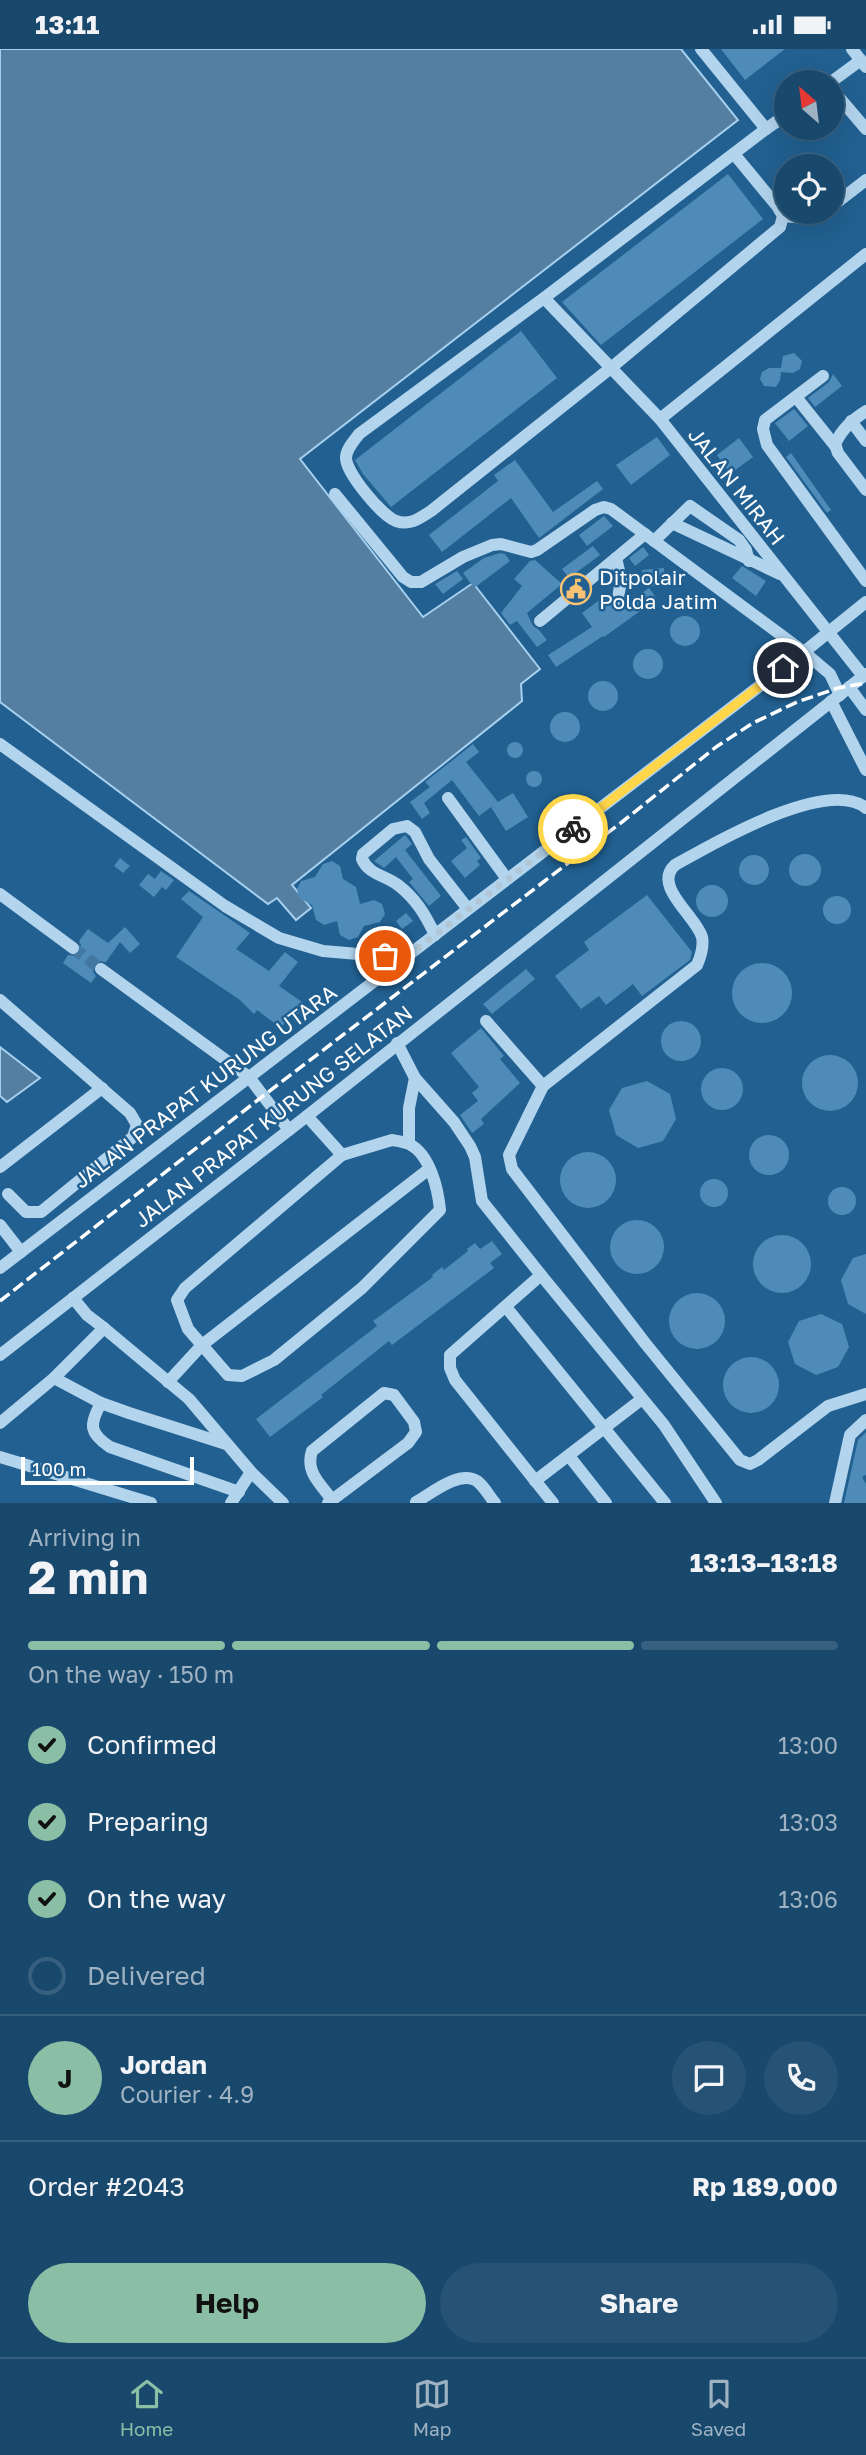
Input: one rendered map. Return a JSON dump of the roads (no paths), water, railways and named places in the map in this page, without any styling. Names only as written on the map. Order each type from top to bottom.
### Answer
[{"type":"street","points":[[701,49],[766,129]]},
{"type":"street","points":[[844,71],[860,58]]},
{"type":"street","points":[[844,103],[866,129]]},
{"type":"street","points":[[774,123],[359,434],[346,456],[349,470],[384,515],[398,522],[412,522],[431,511],[612,367],[780,224]]},
{"type":"street","points":[[734,154],[774,202]]},
{"type":"street","points":[[844,197],[866,180]]},
{"type":"street","points":[[660,419],[866,254]]},
{"type":"street","name":"JALAN MIRAH","points":[[544,298],[660,419],[781,574],[865,675]]},
{"type":"street","points":[[823,376],[765,420],[763,429],[767,445],[866,580]]},
{"type":"street","points":[[796,397],[866,490]]},
{"type":"street","points":[[836,447],[839,435],[851,421],[866,411]]},
{"type":"street","points":[[851,421],[866,441]]},
{"type":"street","points":[[335,494],[403,577],[411,582],[421,582],[463,557],[492,545],[501,544],[531,552],[595,510],[604,507],[611,509],[830,674],[840,694],[866,770]]},
{"type":"street","points":[[540,621],[616,558],[672,523],[685,508],[694,507],[739,540],[749,561]]},
{"type":"street","points":[[672,523],[781,574]]},
{"type":"street","points":[[616,558],[621,579],[618,599]]},
{"type":"street","name":"JALAN PRAPAT KURUNG UTARA","points":[[0,1268],[866,602]]},
{"type":"street","name":"JALAN PRAPAT KURUNG SELATAN","points":[[0,1355],[865,675]]},
{"type":"street","points":[[840,694],[866,711]]},
{"type":"street","points":[[0,744],[225,906],[279,938],[323,951],[405,958]]},
{"type":"street","points":[[448,798],[507,879]]},
{"type":"street","points":[[866,808],[851,800],[812,804],[757,821],[675,865],[667,880],[676,898],[701,933],[703,944],[697,965],[543,1086],[509,1155],[512,1169],[645,1343],[740,1460],[750,1464],[758,1460],[828,1406],[866,1394]]},
{"type":"street","points":[[435,935],[418,902],[396,883],[370,871],[362,859],[363,854],[393,829],[407,826],[415,832],[429,859],[468,909]]},
{"type":"street","points":[[0,894],[73,949]]},
{"type":"street","points":[[102,969],[249,1077],[289,1130]]},
{"type":"street","points":[[0,1000],[130,1113],[137,1125],[133,1137],[41,1212],[26,1212],[8,1194]]},
{"type":"street","points":[[486,1021],[543,1086]]},
{"type":"street","points":[[397,1043],[415,1078],[454,1122],[470,1146],[475,1157],[482,1201],[664,1425],[716,1503]]},
{"type":"street","points":[[409,1143],[409,1108],[415,1078]]},
{"type":"street","points":[[0,1167],[102,1088]]},
{"type":"street","points":[[307,1116],[342,1155]]},
{"type":"street","points":[[392,1140],[409,1143],[419,1151],[436,1180],[440,1210],[362,1288],[274,1360],[242,1376],[228,1375],[188,1329],[177,1300],[185,1288],[342,1155],[392,1140]]},
{"type":"street","points":[[168,1382],[202,1345],[429,1169]]},
{"type":"street","points":[[0,1225],[21,1252]]},
{"type":"street","points":[[541,1275],[450,1355],[450,1368],[455,1380],[553,1503]]},
{"type":"street","points":[[73,1298],[87,1315],[189,1399],[251,1472],[283,1503]]},
{"type":"street","points":[[506,1307],[664,1503]]},
{"type":"street","points":[[0,1423],[54,1378],[104,1328]]},
{"type":"street","points":[[54,1378],[101,1403],[227,1444]]},
{"type":"street","points":[[384,1393],[394,1395],[414,1422],[416,1431],[408,1443],[330,1501],[312,1474],[308,1462],[312,1451],[384,1393]]},
{"type":"street","points":[[535,1481],[642,1399]]},
{"type":"street","points":[[101,1403],[92,1427],[96,1438],[110,1447],[235,1498],[251,1472]]},
{"type":"street","points":[[835,1503],[850,1435],[866,1420]]},
{"type":"street","points":[[569,1456],[606,1503]]},
{"type":"street","points":[[0,1457],[151,1503]]},
{"type":"street","points":[[416,1503],[456,1480],[467,1477],[479,1482],[495,1503]]},
{"type":"water","points":[[0,49],[681,49],[738,120],[300,459],[423,617],[473,583],[540,669],[521,684],[522,701],[292,885],[311,908],[296,920],[277,898],[268,904],[0,702]]},
{"type":"water","points":[[0,1047],[40,1078],[7,1102],[0,1096]]},
{"type":"tunnel","points":[[73,948],[101,969]]},
{"type":"railway","points":[[0,1301],[716,747],[753,723],[797,702],[838,688],[866,683]]},
{"type":"place","name":"Ditpolair Polda Jatim","points":[[576,589]]}]
